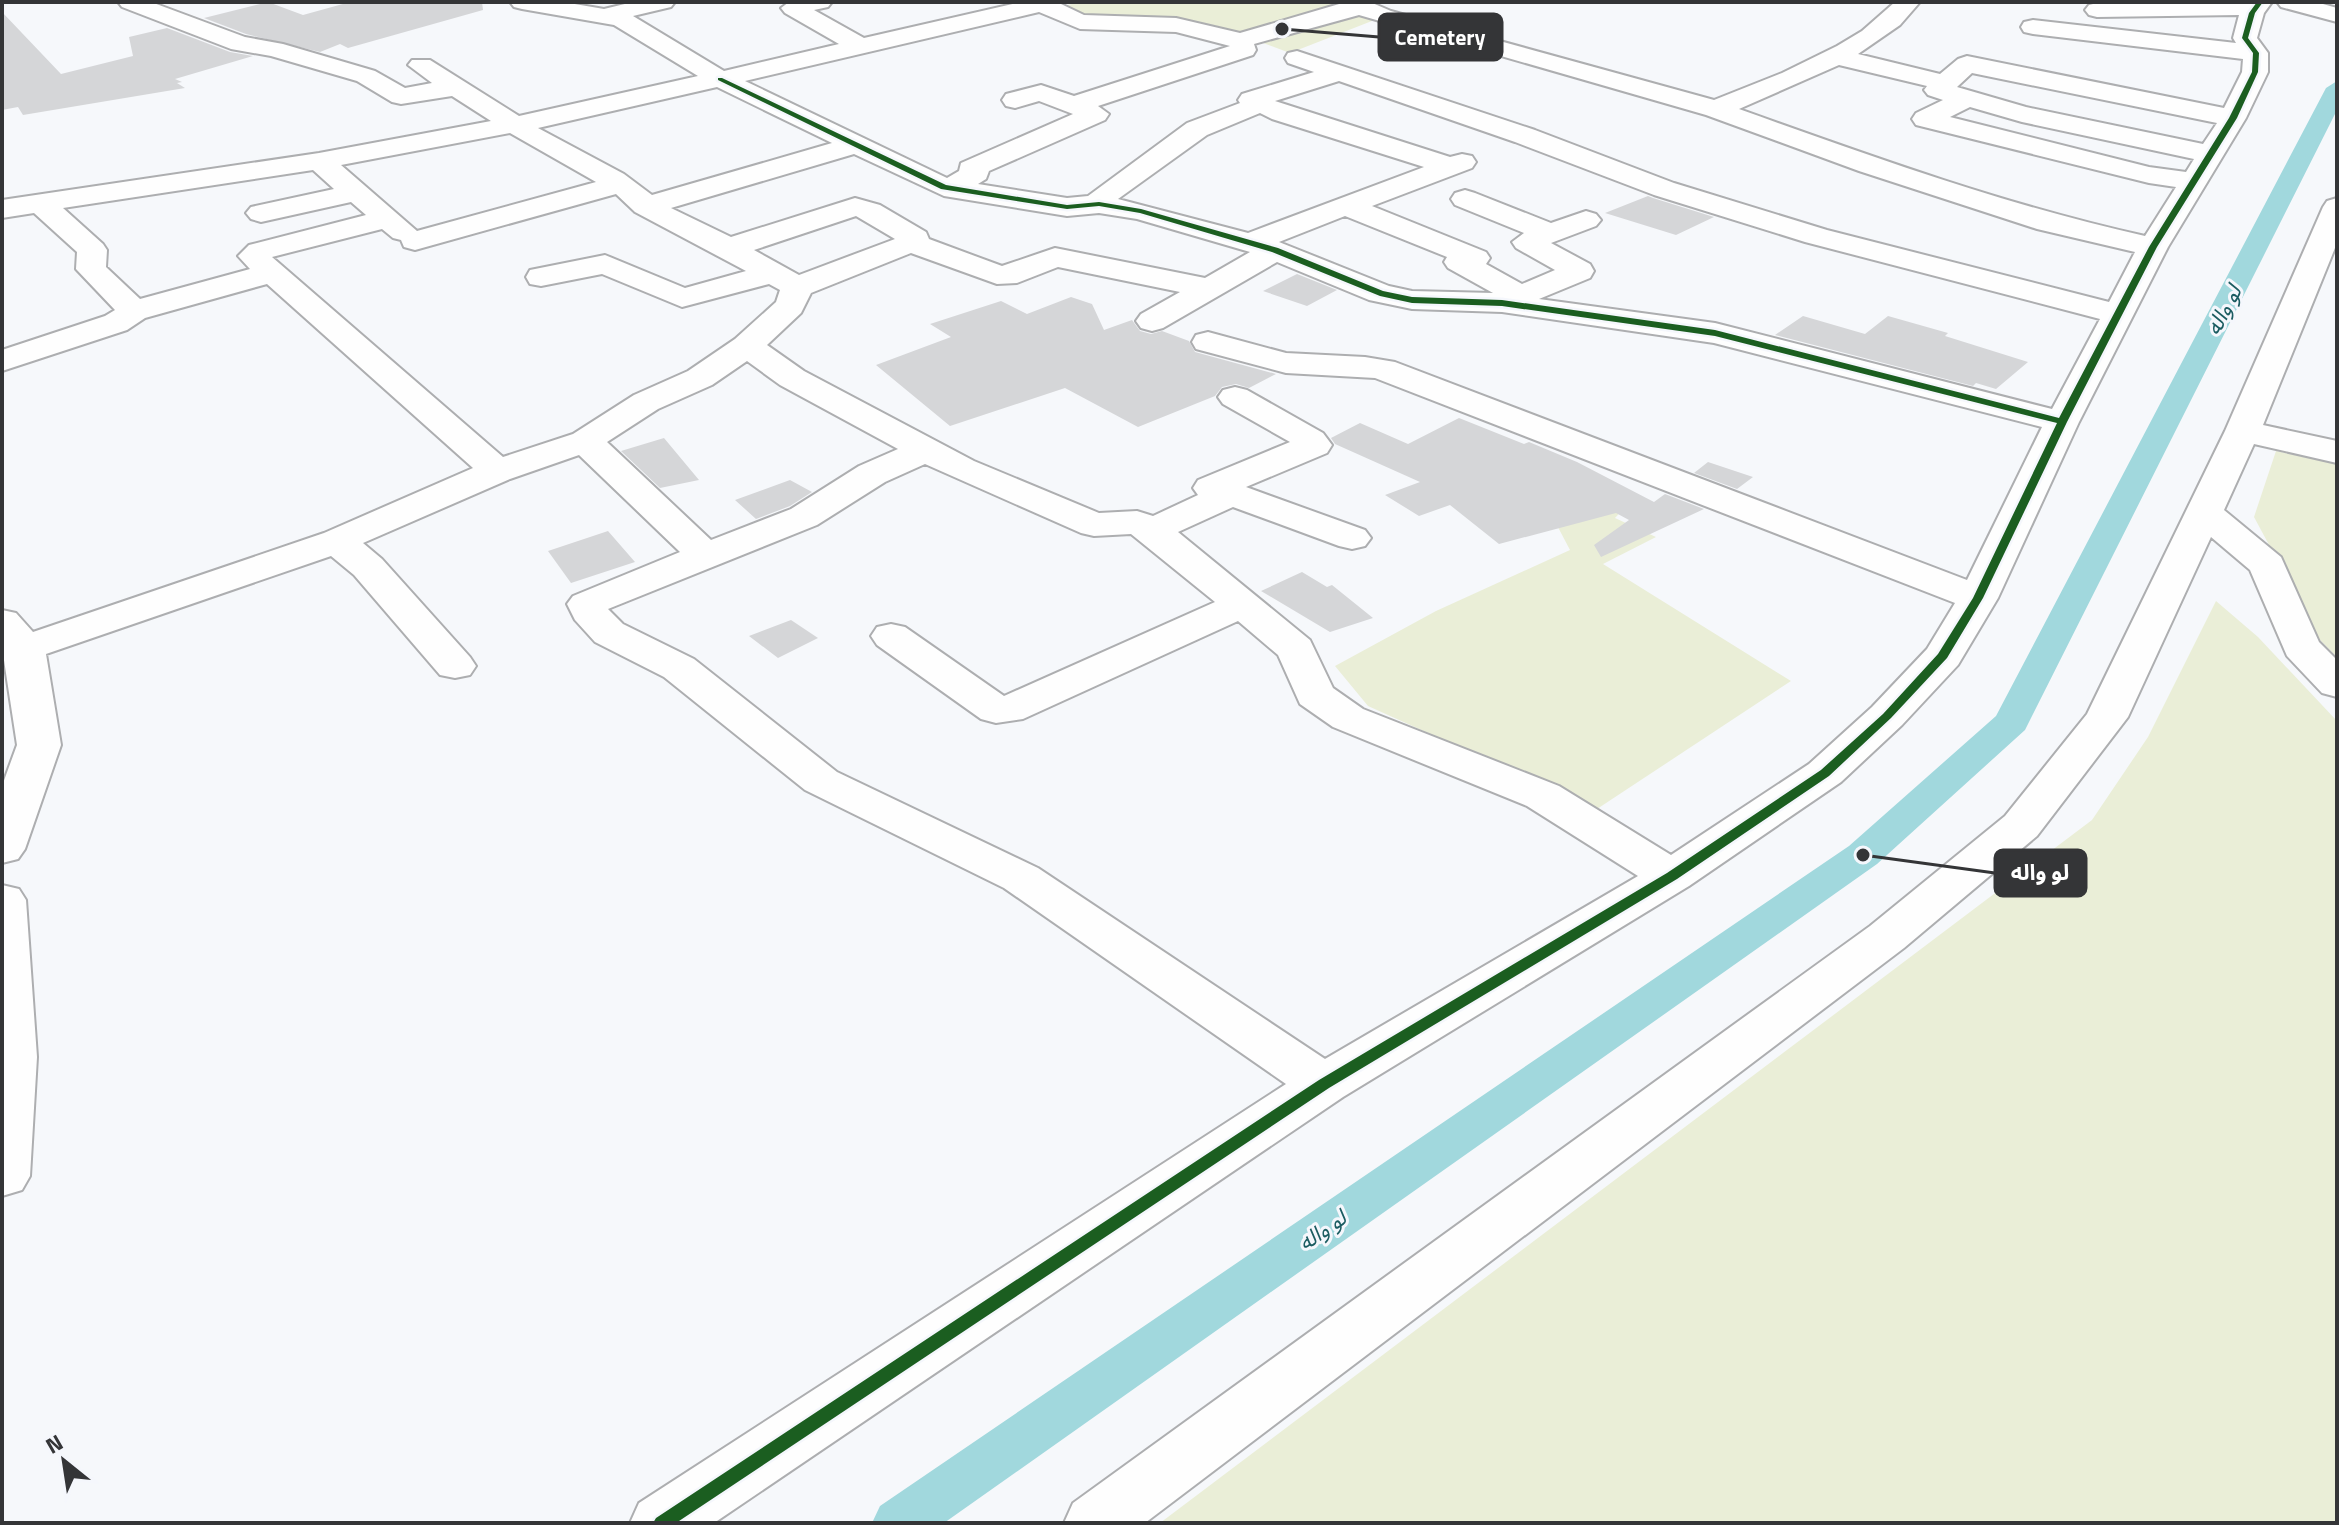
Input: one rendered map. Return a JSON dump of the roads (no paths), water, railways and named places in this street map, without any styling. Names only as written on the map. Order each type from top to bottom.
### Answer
[{"type":"street","points":[[130,2],[240,44],[274,49],[366,76],[401,96],[457,87]]},
{"type":"street","points":[[522,2],[621,19],[649,33],[720,79],[947,187],[1067,207],[1099,204],[1141,211],[1263,246],[1380,293],[1412,300],[1510,298],[1715,333],[2062,422]]},
{"type":"street","points":[[604,16],[663,2]]},
{"type":"street","points":[[820,2],[793,8],[860,46]]},
{"type":"street","points":[[1715,109],[1791,79],[1834,56],[1897,17],[1908,2]]},
{"type":"street","points":[[3,208],[319,161],[518,124],[1044,3],[1080,22],[1176,25],[1240,40],[1359,4],[1383,16],[1715,109],[1869,165],[2047,223],[2138,226]]},
{"type":"street","points":[[2081,8],[2111,11],[2268,4],[2337,15]]},
{"type":"street","points":[[662,1523],[1324,1084],[1672,876],[1825,773],[1887,716],[1943,656],[1978,598],[2062,422],[2118,314],[2138,226],[2209,122],[2245,38],[2268,4]]},
{"type":"street","points":[[2033,27],[2209,122]]},
{"type":"street","points":[[1074,105],[1244,50],[1240,40]]},
{"type":"street","points":[[2076,52],[2139,64]]},
{"type":"street","points":[[1834,56],[1957,91],[2209,122]]},
{"type":"street","points":[[1297,58],[1525,136],[1664,189],[1816,236],[2118,314]]},
{"type":"street","points":[[1967,64],[2209,122],[1950,125],[1925,119],[1957,91],[1967,64]]},
{"type":"street","points":[[2,849],[39,745],[13,635],[337,541],[497,471],[585,441],[646,402],[700,378],[747,346],[790,306],[784,280],[729,248],[645,206],[642,199],[619,184],[542,142],[421,65]]},
{"type":"street","points":[[1337,73],[1251,100],[1450,166]]},
{"type":"street","points":[[870,211],[947,187],[976,173],[971,169],[1096,114],[1041,93],[1015,100]]},
{"type":"street","points":[[1099,204],[1102,197],[1197,129],[1260,104]]},
{"type":"street","points":[[1869,165],[1950,125]]},
{"type":"street","points":[[1152,321],[1209,288],[1263,246],[1348,207],[1525,136]]},
{"type":"street","points":[[645,206],[855,145]]},
{"type":"street","points":[[319,161],[418,243],[619,184]]},
{"type":"street","points":[[261,213],[354,193]]},
{"type":"street","points":[[1465,199],[1550,233]]},
{"type":"street","points":[[41,204],[92,250],[91,269],[134,311]]},
{"type":"street","points":[[541,277],[605,264],[682,298],[784,280],[911,243],[915,238],[870,211],[855,207],[729,248]]},
{"type":"street","points":[[1348,207],[1475,258],[1459,262],[1510,298]]},
{"type":"street","points":[[1096,1523],[1887,937],[2021,826],[2107,717],[2243,431],[2337,207]]},
{"type":"street","points":[[386,219],[260,251],[253,256],[497,471]]},
{"type":"street","points":[[1510,298],[1579,271],[1527,242],[1586,220]]},
{"type":"street","points":[[911,243],[997,275],[1006,276],[1055,257],[1209,288]]},
{"type":"street","points":[[2,361],[116,323],[134,311],[272,273]]},
{"type":"street","points":[[1208,342],[1291,363],[1383,369],[1539,434],[1680,484],[1978,598]]},
{"type":"street","points":[[747,346],[792,378],[925,451],[1045,507],[1094,525],[1137,522],[1152,530],[1296,649],[1315,695],[1348,718],[1543,796],[1672,876]]},
{"type":"street","points":[[1225,497],[1211,488],[1314,445],[1311,440],[1235,397]]},
{"type":"street","points":[[2243,431],[2337,452]]},
{"type":"street","points":[[585,441],[707,557]]},
{"type":"street","points":[[925,451],[872,474],[804,517],[592,601],[587,604],[589,612],[609,633],[679,668],[821,781],[1021,878],[1324,1084]]},
{"type":"street","points":[[1152,530],[1225,497],[1247,498],[1352,538]]},
{"type":"street","points":[[2204,512],[2267,565],[2301,647],[2337,684]]},
{"type":"street","points":[[337,541],[368,567],[455,666]]},
{"type":"street","points":[[891,636],[996,710],[1008,710],[1242,604]]},
{"type":"street","points":[[2,900],[11,1057],[2,1176]]},
{"type":"waterway","name":"لو واله","points":[[900,1523],[1863,855],[2012,722],[2337,88]]},
{"type":"place","name":"Cemetery","points":[[1282,29]]},
{"type":"place","name":"لو واله","points":[[1863,855]]}]
